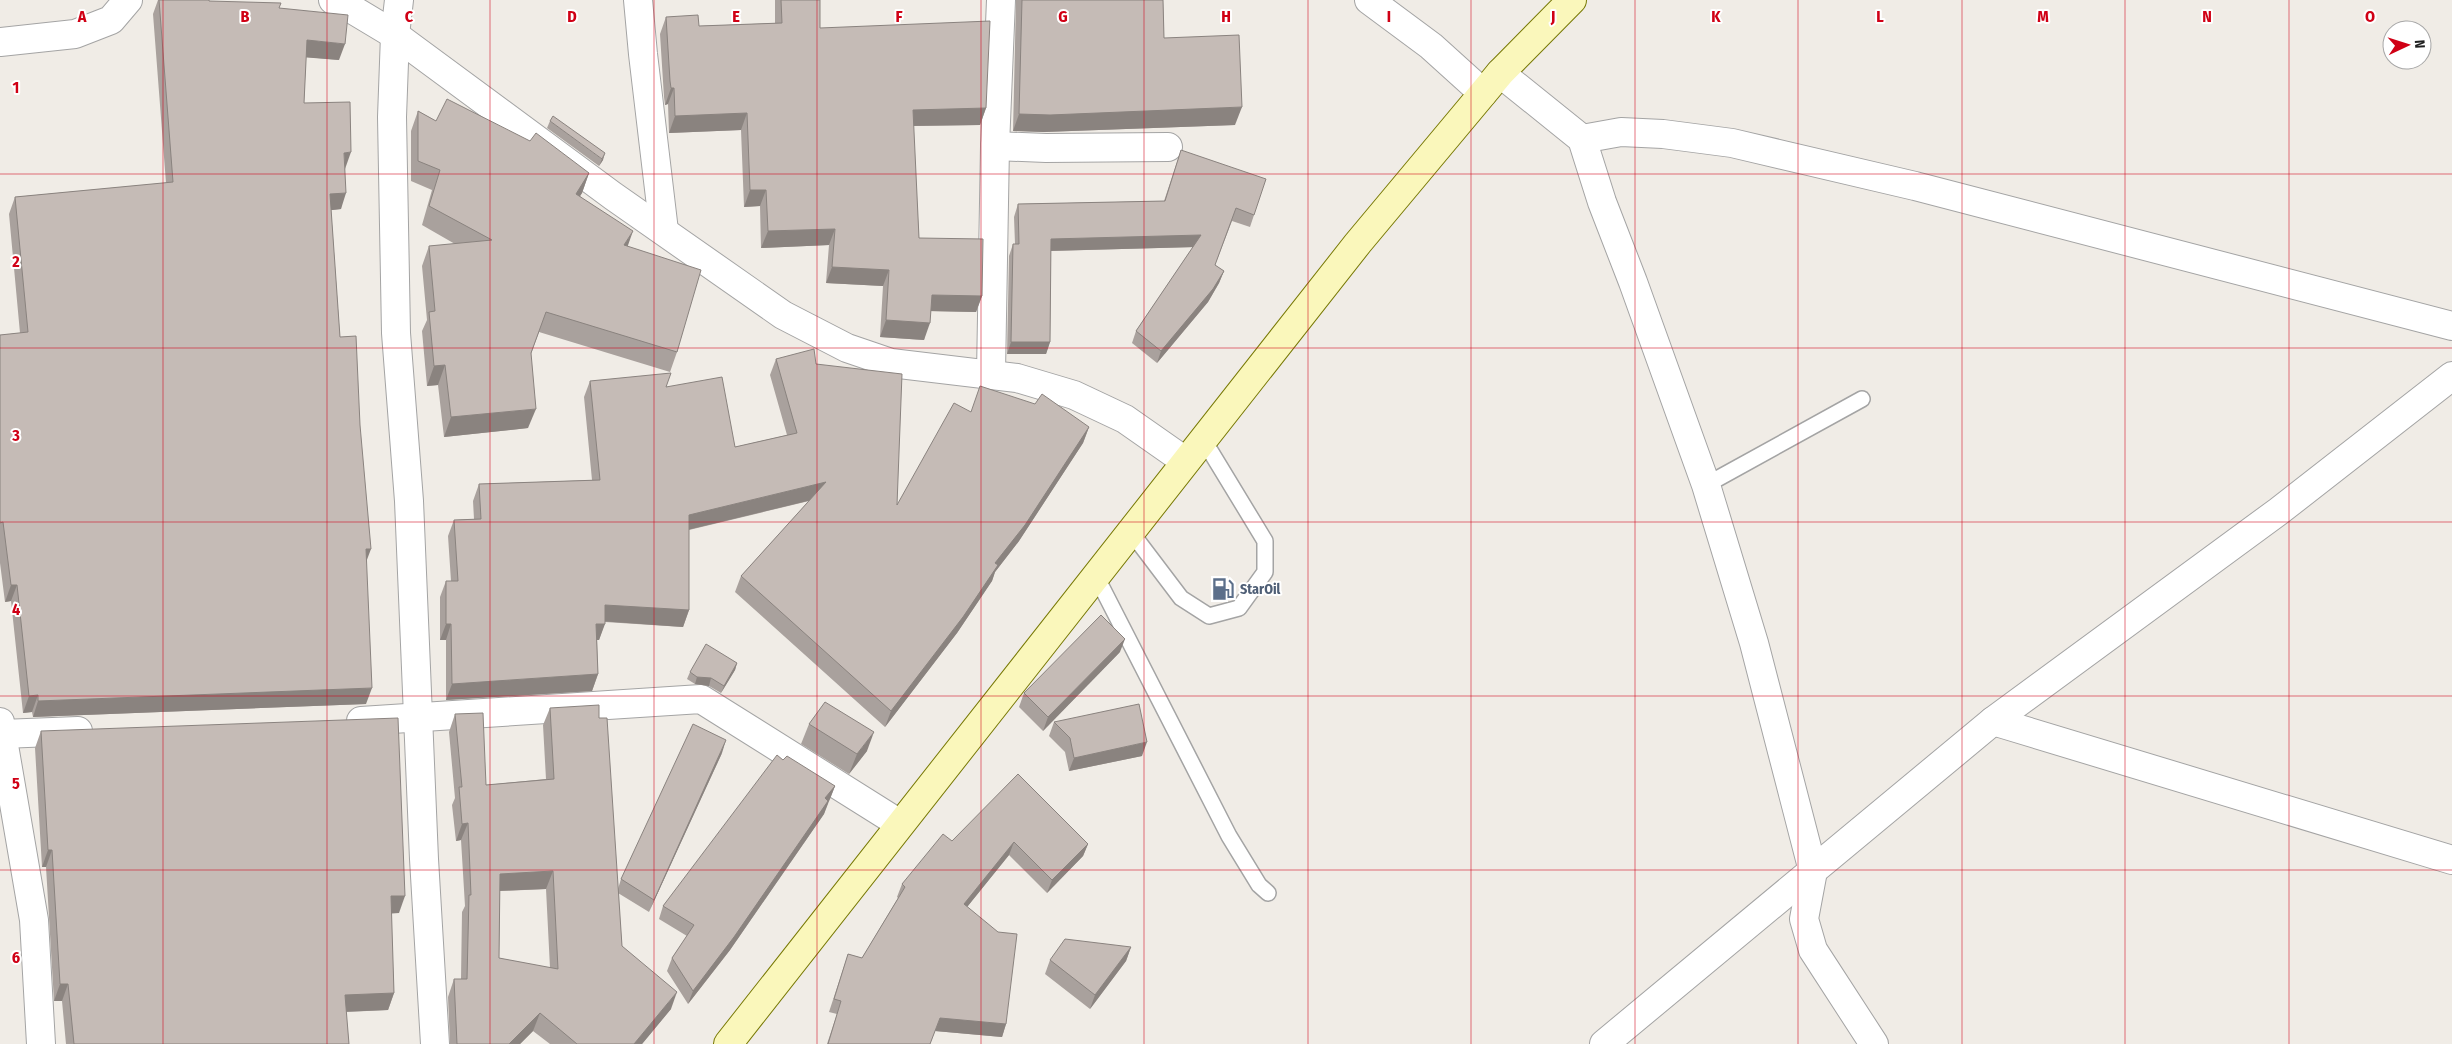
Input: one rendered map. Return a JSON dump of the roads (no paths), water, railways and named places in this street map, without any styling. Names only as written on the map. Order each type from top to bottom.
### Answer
[{"type":"main road","points":[[728,1044],[1185,461],[1358,244],[1492,84],[1572,0]]},
{"type":"street","points":[[0,42],[75,34],[111,20],[128,0]]},
{"type":"street","points":[[332,0],[350,8],[395,35],[664,231],[783,315],[847,348],[891,363],[991,373],[1017,378],[1074,395],[1125,419],[1185,461]]},
{"type":"street","points":[[399,0],[395,35],[392,205],[396,333],[409,502],[435,1044]]},
{"type":"street","points":[[638,0],[664,231]]},
{"type":"street","points":[[991,373],[995,146],[1002,0]]},
{"type":"street","points":[[1369,0],[1431,46],[1582,139],[1602,202],[1633,282],[1706,485],[1754,643],[1813,871],[1804,919],[1813,950],[1874,1044]]},
{"type":"street","points":[[1582,139],[1621,132],[1663,134],[1732,143],[1915,186],[2452,326]]},
{"type":"street","points":[[995,146],[1046,148],[1168,147]]},
{"type":"street","points":[[1604,1044],[1992,721],[2279,511],[2452,376]]},
{"type":"street","points":[[332,722],[701,699],[900,824]]},
{"type":"street","points":[[1992,721],[2452,860]]},
{"type":"street","points":[[41,1044],[34,920],[1,728],[100,730]]},
{"type":"lane","points":[[1706,485],[1862,399]]},
{"type":"lane","points":[[1131,532],[1181,598],[1209,616],[1239,608],[1265,572],[1265,541],[1203,439]]},
{"type":"lane","points":[[1096,576],[1229,836],[1259,885],[1268,892]]},
{"type":"place","name":"StarOil","points":[[1223,589]]}]
